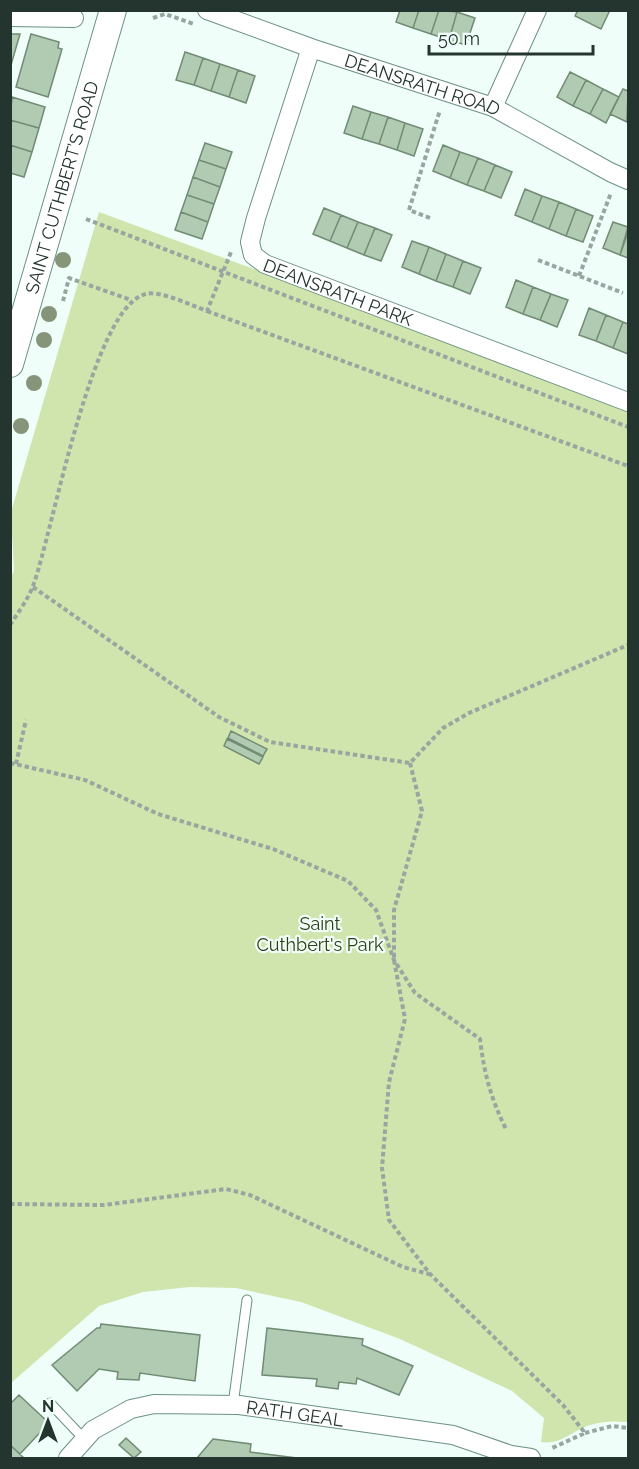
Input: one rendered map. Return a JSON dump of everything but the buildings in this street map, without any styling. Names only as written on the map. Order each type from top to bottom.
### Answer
[{"type":"street","name":"SAINT CUTHBERT’S ROAD","points":[[10,364],[113,10]]},
{"type":"street","points":[[494,107],[537,10]]},
{"type":"street","points":[[10,17],[74,18]]},
{"type":"street","name":"DEANSRATH ROAD","points":[[202,18],[311,48],[494,107],[628,180]]},
{"type":"street","name":"DEANSRATH PARK","points":[[311,48],[256,218],[250,242],[253,255],[265,264],[628,402]]},
{"type":"street","name":"RATH GEAL","points":[[68,1458],[93,1430],[131,1409],[154,1404],[233,1406],[453,1435],[511,1457],[531,1458]]},
{"type":"lane","points":[[233,1406],[247,1300]]},
{"type":"lane","points":[[50,1403],[85,1440]]},
{"type":"path","points":[[153,18],[165,15],[202,18]]},
{"type":"path","points":[[430,218],[409,210],[441,106]]},
{"type":"path","points":[[579,276],[612,193]]},
{"type":"path","points":[[86,219],[628,427]]},
{"type":"path","points":[[207,311],[231,250]]},
{"type":"path","points":[[538,260],[623,293]]},
{"type":"path","points":[[63,301],[69,278],[131,300]]},
{"type":"path","points":[[10,626],[33,587],[95,366],[113,324],[131,300],[148,293],[176,299],[628,466]]},
{"type":"path","points":[[33,587],[219,717],[270,742],[410,763]]},
{"type":"path","points":[[410,763],[443,728],[469,713],[628,645]]},
{"type":"path","points":[[26,720],[13,764],[85,780],[158,814],[273,849],[348,881],[376,910],[394,960],[405,1019],[389,1082],[382,1168],[389,1220],[430,1274],[563,1406],[585,1433]]},
{"type":"path","points":[[410,763],[422,811],[394,910],[394,960],[415,993],[480,1040],[485,1078],[506,1129]]},
{"type":"path","points":[[10,1204],[104,1205],[201,1190],[226,1189],[250,1195],[403,1267],[430,1274]]},
{"type":"path","points":[[550,1449],[585,1433],[612,1426],[628,1428]]},
{"type":"green space","name":"Saint Cuthbert's Park","points":[[99,212],[628,407],[628,1422],[595,1424],[561,1440],[541,1442],[544,1418],[512,1391],[400,1339],[301,1302],[236,1288],[190,1287],[143,1292],[99,1306],[11,1383],[10,579],[14,571],[11,512]]}]
